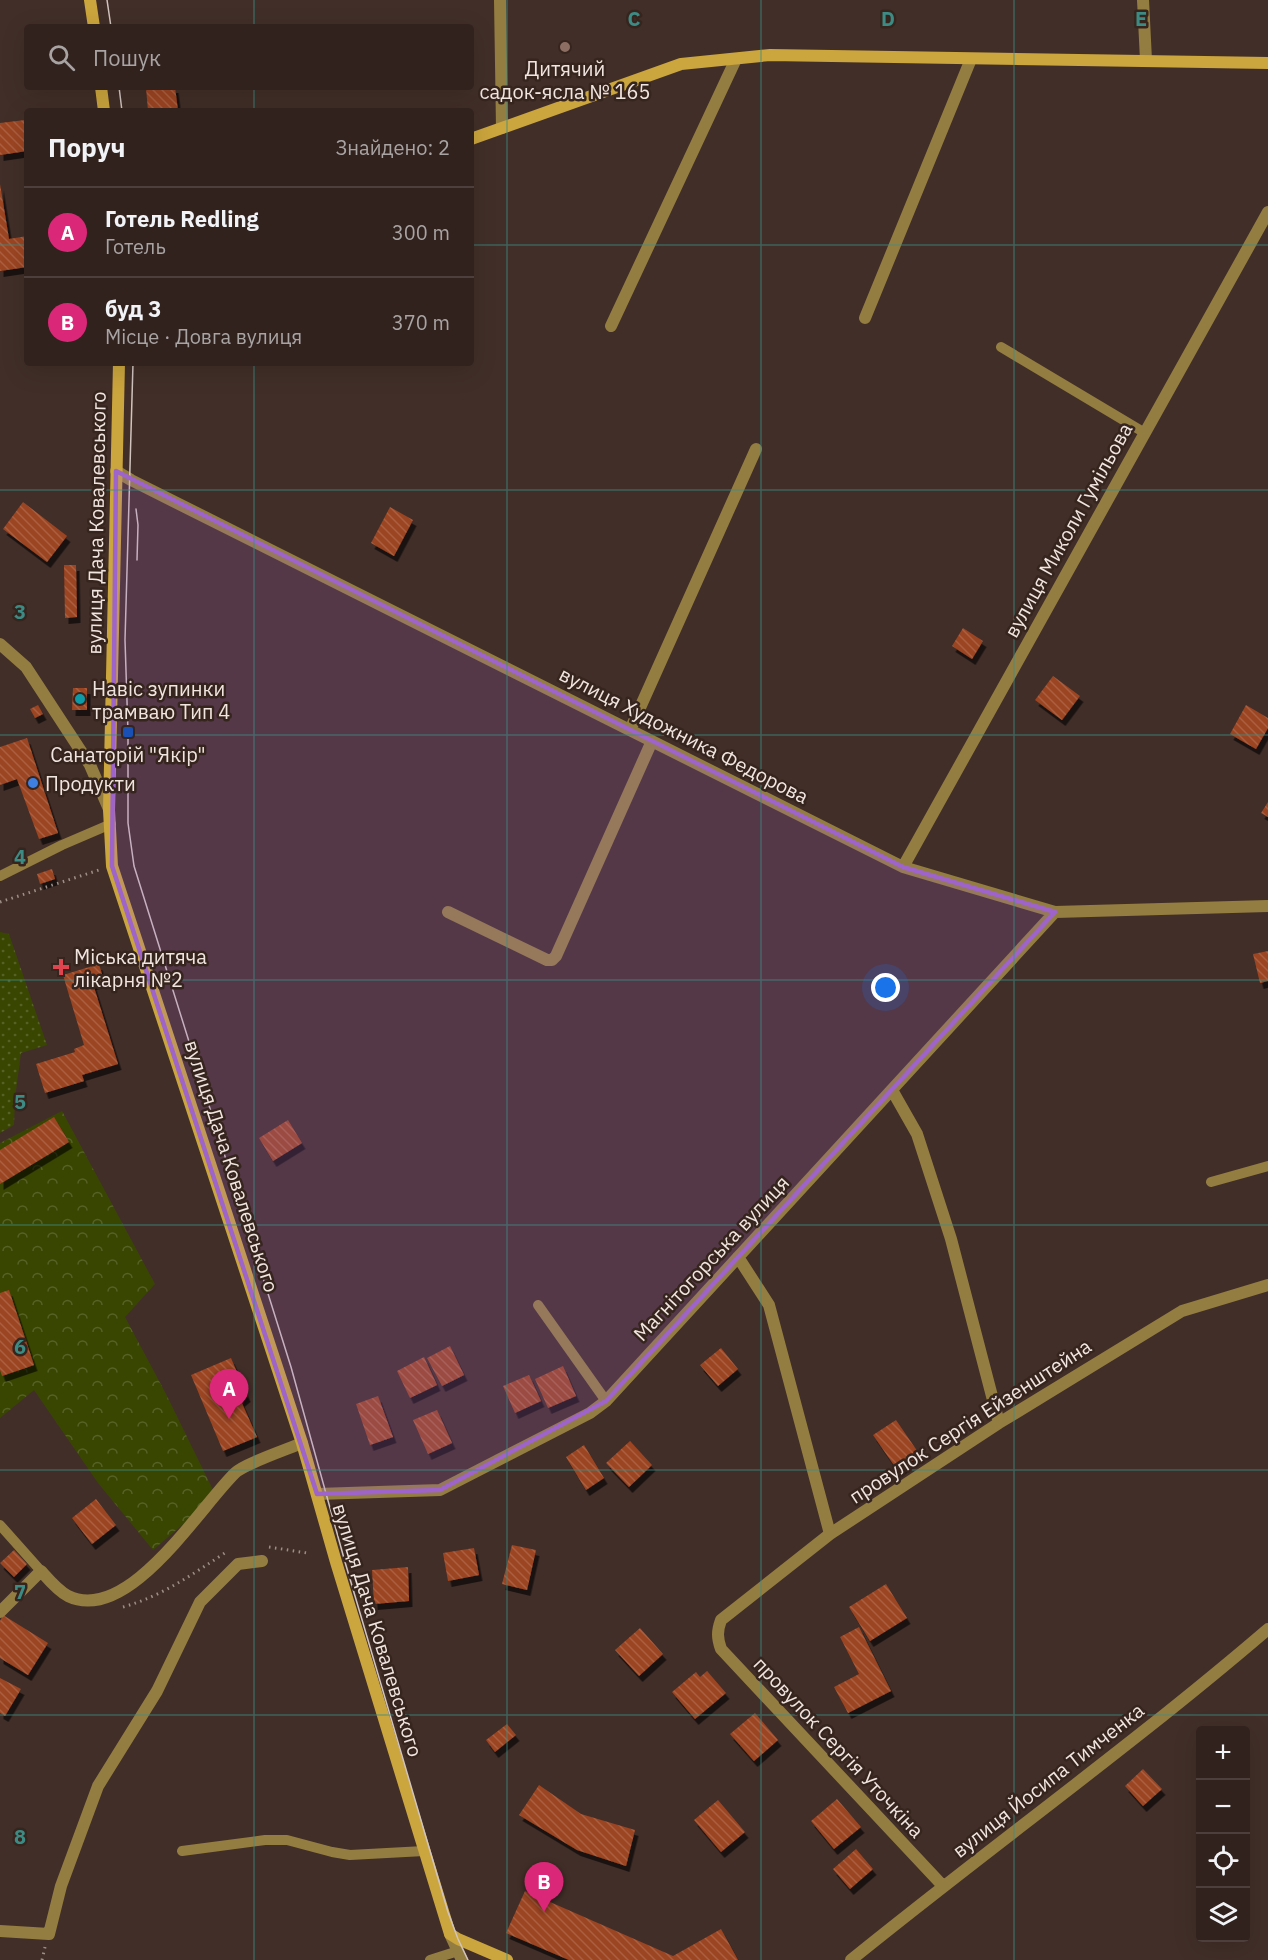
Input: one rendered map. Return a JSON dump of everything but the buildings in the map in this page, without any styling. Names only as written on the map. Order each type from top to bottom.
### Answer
[{"type":"street","points":[[90,0],[94,24]]},
{"type":"street","points":[[500,0],[502,128]]},
{"type":"street","points":[[1143,0],[1146,60]]},
{"type":"street","points":[[474,138],[681,64],[770,55],[1268,63]]},
{"type":"street","points":[[611,326],[736,59]]},
{"type":"street","points":[[865,318],[971,59]]},
{"type":"street","points":[[101,90],[104,108]]},
{"type":"street","name":"вулиця Миколи Гумільова","points":[[903,867],[1268,212]]},
{"type":"street","name":"вулиця Дача Ковалевського","points":[[119,366],[110,810],[112,866],[302,1443],[424,1851],[450,1934],[460,1956]]},
{"type":"street","points":[[630,730],[756,449]]},
{"type":"street","name":"вулиця Художника Федорова","points":[[116,471],[903,867],[1055,912],[1268,906]]},
{"type":"street","points":[[0,644],[26,667],[90,765],[110,810]]},
{"type":"street","points":[[448,912],[547,960],[552,960],[556,956],[652,741]]},
{"type":"street","name":"Магнітогорська вулиця","points":[[317,1494],[440,1490],[590,1413],[606,1401],[1055,912]]},
{"type":"street","points":[[892,1090],[917,1134],[951,1239],[999,1423]]},
{"type":"street","points":[[738,1257],[770,1305],[830,1534]]},
{"type":"street","name":"провулок Сергія Ейзенштейна","points":[[718,1630],[721,1620],[830,1534],[999,1423],[1182,1311],[1268,1285]]},
{"type":"street","points":[[0,1612],[41,1571],[61,1592],[70,1597],[101,1599],[115,1595],[131,1585],[156,1563],[237,1471],[302,1443]]},
{"type":"street","points":[[0,1931],[49,1934],[62,1886],[98,1786],[157,1691],[200,1602],[238,1564],[262,1561]]},
{"type":"street","name":"вулиця Йосипа Тимченка","points":[[851,1960],[1198,1689],[1268,1629]]},
{"type":"street","name":"провулок Сергія Уточкіна","points":[[718,1630],[717,1640],[721,1649],[943,1886]]},
{"type":"street","points":[[450,1934],[507,1960]]},
{"type":"lane","points":[[1001,347],[1145,433]]},
{"type":"lane","points":[[0,876],[111,824]]},
{"type":"lane","points":[[1210,1182],[1268,1166]]},
{"type":"lane","points":[[538,1305],[606,1401]]},
{"type":"lane","points":[[0,1525],[41,1571]]},
{"type":"lane","points":[[182,1851],[265,1840],[287,1840],[350,1855],[424,1851]]},
{"type":"lane","points":[[430,1960],[460,1956]]},
{"type":"path","points":[[0,902],[112,866]]},
{"type":"path","points":[[265,1547],[307,1553]]},
{"type":"path","points":[[115,1608],[136,1603],[178,1585],[230,1550]]},
{"type":"highlighted area","points":[[116,471],[903,867],[1055,912],[606,1401],[440,1490],[317,1494],[112,866]]},
{"type":"green space","points":[[0,932],[9,934],[47,1045],[21,1053],[14,1125],[0,1133]]},
{"type":"green space","points":[[62,1111],[155,1284],[125,1317],[216,1496],[153,1550],[98,1483],[34,1390],[0,1418],[0,1143]]},
{"type":"tram line","points":[[107,0],[111,24]]},
{"type":"tram line","points":[[119,90],[122,108]]},
{"type":"tram line","points":[[133,366],[125,640],[128,823],[134,866],[291,1367],[345,1562],[448,1912],[468,1960]]},
{"type":"tram line","points":[[136,509],[137,560]]},
{"type":"place","name":"Дитячий садок-ясла № 165","points":[[565,47]]},
{"type":"place","name":"Навіс зупинки трамваю Тип 4","points":[[80,699]]},
{"type":"place","name":"Санаторій \"Якір\"","points":[[128,732]]},
{"type":"place","name":"Продукти","points":[[33,783]]},
{"type":"place","name":"Міська дитяча лікарня №2","points":[[61,967]]},
{"type":"place","name":"Готель Redling","points":[[229,1419]]},
{"type":"place","name":"буд 3","points":[[544,1912]]}]
